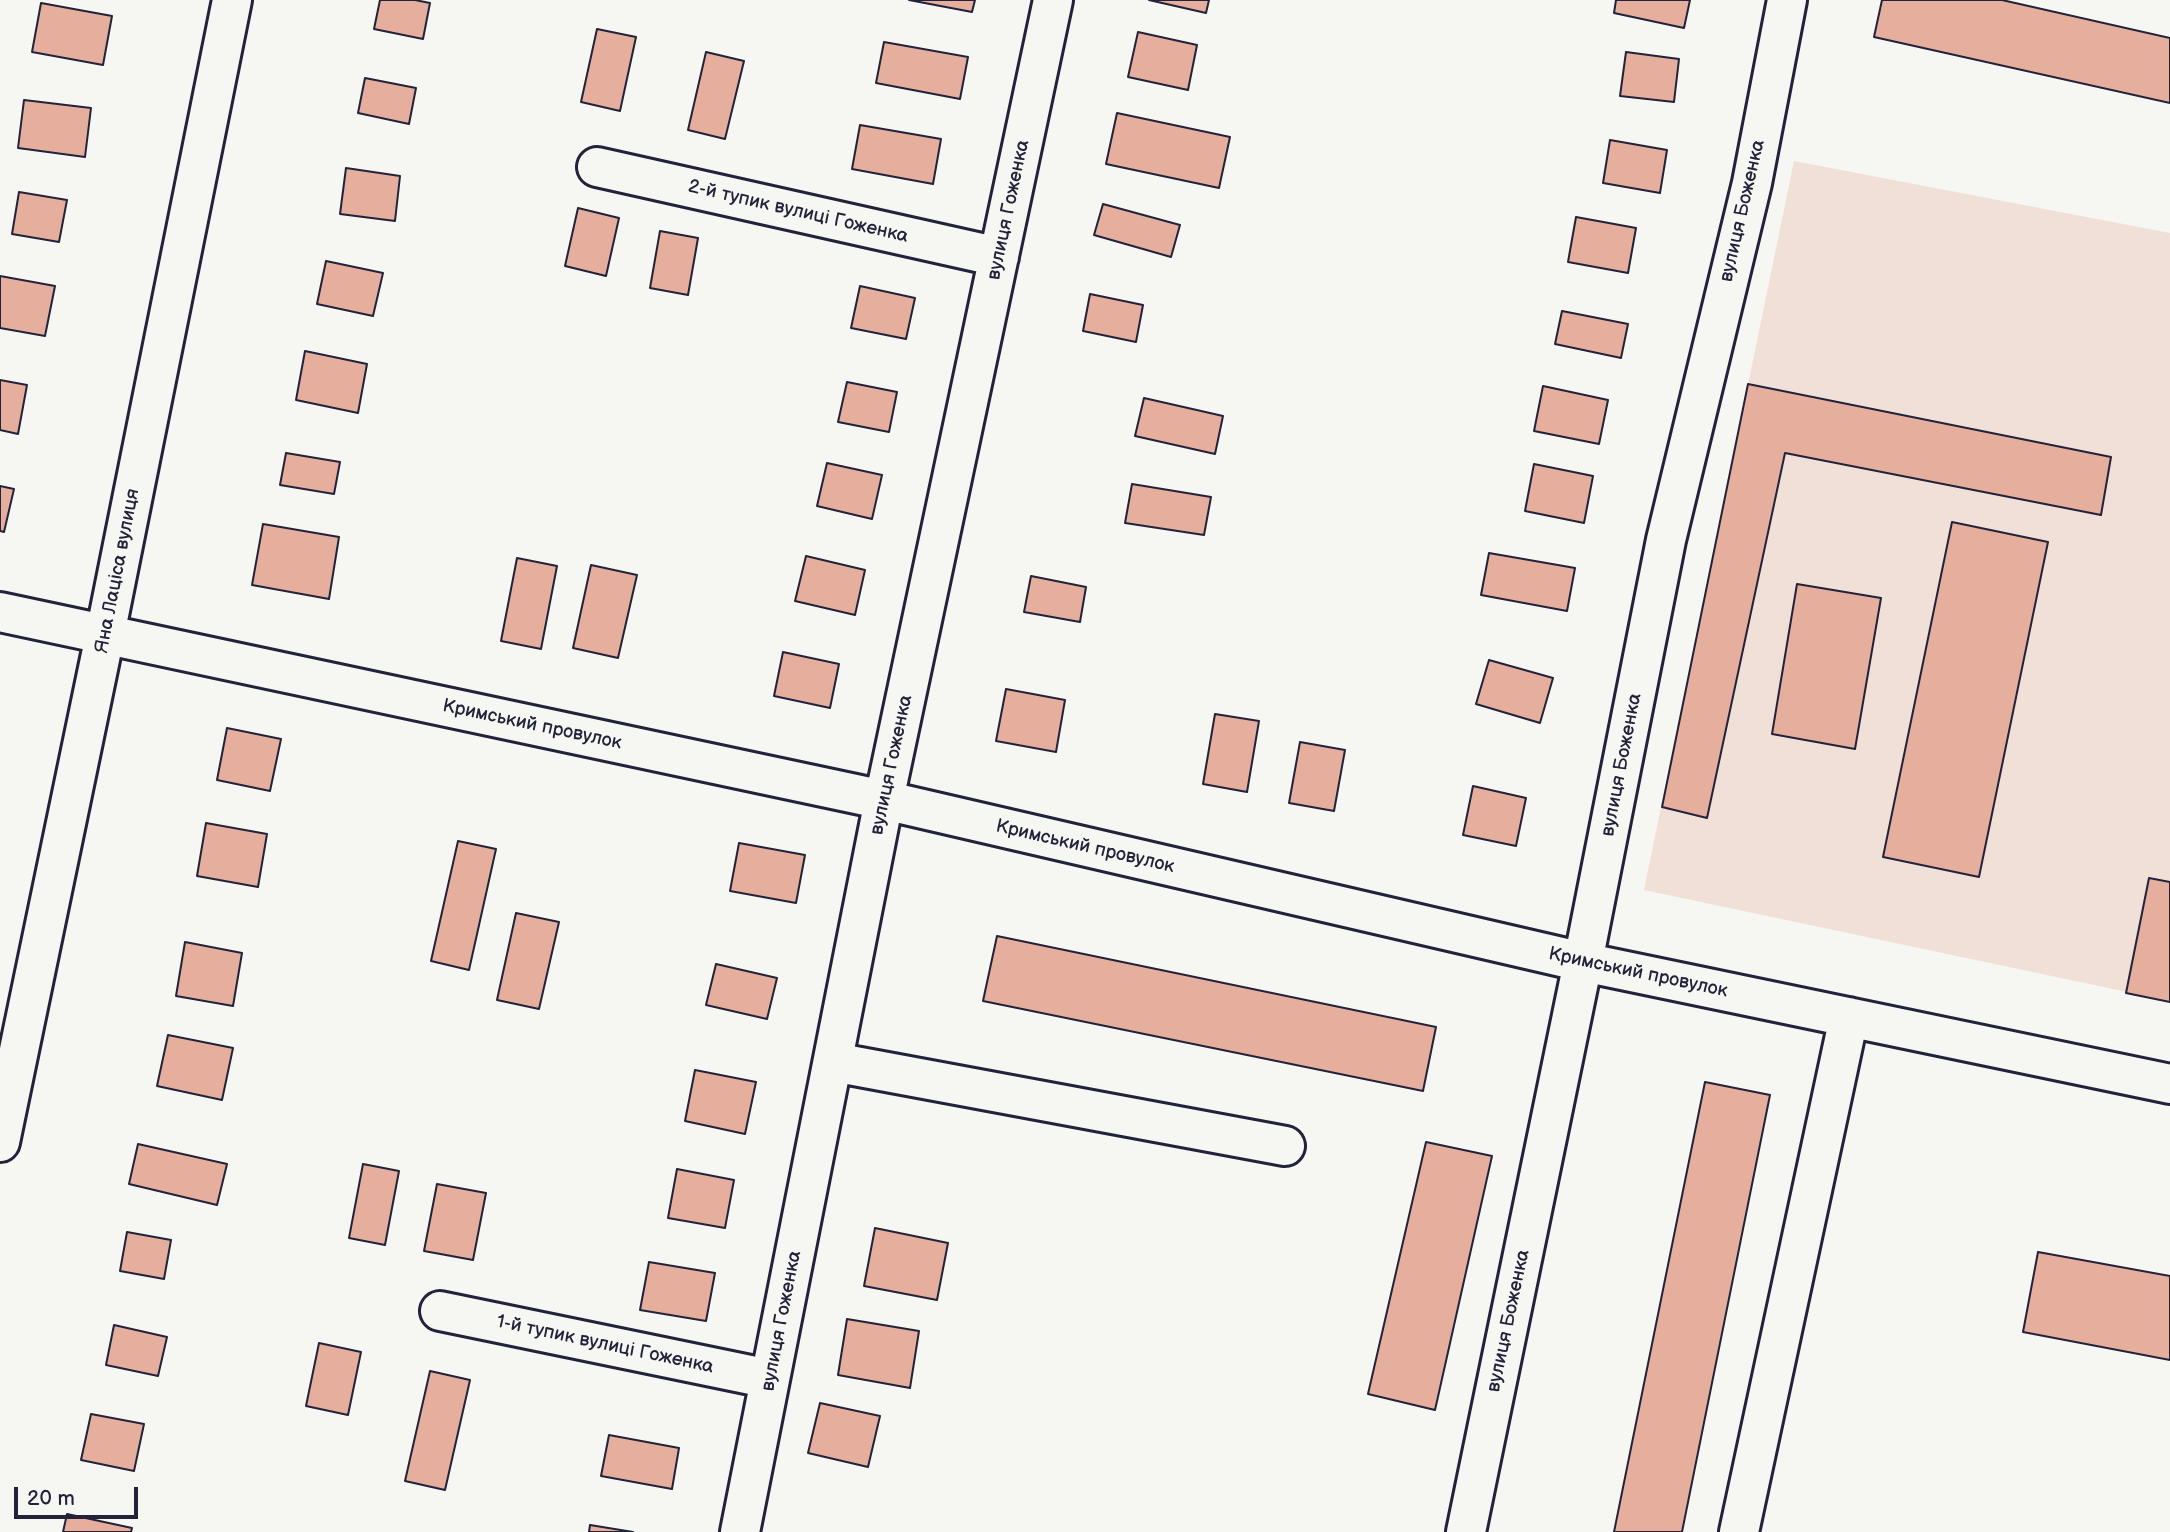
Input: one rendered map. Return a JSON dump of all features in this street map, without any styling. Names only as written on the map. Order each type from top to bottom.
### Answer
[{"type":"street","name":"Яна Лаціса вулиця","points":[[0,1142],[232,0]]},
{"type":"street","name":"вулиця Гоженка","points":[[740,1532],[884,800],[1053,0]]},
{"type":"street","name":"вулиця Боженка","points":[[1466,1532],[1666,540],[1752,183],[1787,0]]},
{"type":"street","name":"2-й тупик вулиці Гоженка","points":[[597,167],[999,257]]},
{"type":"street","name":"Кримський провулок","points":[[0,612],[884,800],[1583,962],[2170,1084]]},
{"type":"street","points":[[1739,1532],[1849,1017]]},
{"type":"street","points":[[833,1062],[1285,1146]]},
{"type":"street","name":"1-й тупик вулиці Гоженка","points":[[440,1311],[770,1379]]},
{"type":"shaded area","points":[[1794,161],[2170,233],[2170,1001],[1644,890]]},
{"type":"building","points":[[380,0],[430,3],[423,39],[374,29]]},
{"type":"building","points":[[909,0],[975,0],[972,12]]},
{"type":"building","points":[[1149,0],[1209,0],[1206,13]]},
{"type":"building","points":[[1616,0],[1690,0],[1684,28],[1614,13]]},
{"type":"building","points":[[1882,0],[2002,0],[2170,38],[2170,103],[1874,37]]},
{"type":"building","points":[[41,3],[112,16],[103,65],[32,52]]},
{"type":"building","points":[[597,29],[636,37],[620,111],[581,102]]},
{"type":"building","points":[[1138,32],[1197,45],[1188,90],[1128,77]]},
{"type":"building","points":[[884,42],[968,57],[960,99],[876,83]]},
{"type":"building","points":[[706,52],[744,61],[725,139],[688,130]]},
{"type":"building","points":[[1626,52],[1679,59],[1674,102],[1620,96]]},
{"type":"building","points":[[365,78],[416,88],[409,124],[358,113]]},
{"type":"building","points":[[24,100],[91,108],[85,157],[18,148]]},
{"type":"building","points":[[1117,113],[1230,137],[1219,188],[1106,164]]},
{"type":"building","points":[[860,125],[941,139],[933,184],[852,169]]},
{"type":"building","points":[[1610,140],[1667,150],[1660,193],[1603,183]]},
{"type":"building","points":[[346,168],[400,176],[395,221],[340,214]]},
{"type":"building","points":[[19,192],[67,200],[59,242],[12,234]]},
{"type":"building","points":[[1103,204],[1180,225],[1171,257],[1094,235]]},
{"type":"building","points":[[578,208],[619,218],[606,276],[565,266]]},
{"type":"building","points":[[1576,217],[1636,228],[1628,273],[1568,262]]},
{"type":"building","points":[[660,231],[698,238],[688,295],[650,288]]},
{"type":"building","points":[[326,261],[383,273],[373,316],[317,304]]},
{"type":"building","points":[[0,276],[55,286],[45,336],[0,328]]},
{"type":"building","points":[[860,286],[915,298],[906,339],[851,328]]},
{"type":"building","points":[[1090,294],[1143,305],[1136,342],[1083,331]]},
{"type":"building","points":[[1562,311],[1628,324],[1621,358],[1555,344]]},
{"type":"building","points":[[305,351],[367,364],[358,413],[296,400]]},
{"type":"building","points":[[0,380],[27,385],[18,434],[0,430]]},
{"type":"building","points":[[847,382],[897,392],[889,432],[838,422]]},
{"type":"building","points":[[1748,384],[2111,457],[2101,515],[1785,453],[1707,818],[1662,807]]},
{"type":"building","points":[[1543,386],[1608,400],[1599,444],[1534,431]]},
{"type":"building","points":[[1144,398],[1223,416],[1215,454],[1135,436]]},
{"type":"building","points":[[286,453],[340,462],[334,494],[280,485]]},
{"type":"building","points":[[827,463],[882,475],[872,519],[817,506]]},
{"type":"building","points":[[1534,464],[1593,476],[1584,523],[1525,511]]},
{"type":"building","points":[[1132,484],[1211,497],[1204,535],[1125,523]]},
{"type":"building","points":[[0,486],[14,489],[4,532],[0,531]]},
{"type":"building","points":[[1952,522],[2048,542],[1979,877],[1883,857]]},
{"type":"building","points":[[263,524],[339,537],[329,599],[252,585]]},
{"type":"building","points":[[1489,553],[1575,568],[1567,611],[1481,595]]},
{"type":"building","points":[[806,556],[865,570],[855,615],[795,601]]},
{"type":"building","points":[[517,558],[557,566],[541,649],[501,641]]},
{"type":"building","points":[[591,565],[637,575],[618,658],[573,648]]},
{"type":"building","points":[[1031,576],[1086,587],[1080,622],[1024,612]]},
{"type":"building","points":[[1797,584],[1881,598],[1855,749],[1772,734]]},
{"type":"building","points":[[783,652],[839,664],[830,708],[774,696]]},
{"type":"building","points":[[1489,660],[1553,678],[1540,723],[1476,704]]},
{"type":"building","points":[[1006,689],[1065,700],[1056,752],[996,741]]},
{"type":"building","points":[[1215,714],[1259,721],[1247,792],[1203,784]]},
{"type":"building","points":[[227,728],[281,739],[270,791],[217,780]]},
{"type":"building","points":[[1300,742],[1345,750],[1334,811],[1289,803]]},
{"type":"building","points":[[1473,786],[1526,798],[1516,846],[1463,835]]},
{"type":"building","points":[[206,823],[267,834],[258,887],[197,876]]},
{"type":"building","points":[[458,841],[496,849],[469,970],[431,961]]},
{"type":"building","points":[[739,843],[805,855],[796,903],[730,891]]},
{"type":"building","points":[[2149,878],[2170,882],[2170,1002],[2126,993]]},
{"type":"building","points":[[516,913],[559,922],[539,1009],[497,1000]]},
{"type":"building","points":[[997,936],[1436,1027],[1423,1091],[983,1001]]},
{"type":"building","points":[[185,942],[242,953],[233,1006],[176,996]]},
{"type":"building","points":[[716,964],[777,978],[767,1019],[706,1005]]},
{"type":"building","points":[[168,1035],[233,1048],[222,1100],[157,1086]]},
{"type":"building","points":[[695,1070],[756,1082],[745,1134],[685,1121]]},
{"type":"building","points":[[1705,1082],[1770,1095],[1682,1532],[1614,1532]]},
{"type":"building","points":[[1426,1142],[1492,1156],[1435,1410],[1368,1394]]},
{"type":"building","points":[[138,1144],[227,1164],[217,1205],[129,1184]]},
{"type":"building","points":[[363,1164],[399,1171],[385,1245],[349,1238]]},
{"type":"building","points":[[677,1169],[734,1180],[725,1228],[668,1218]]},
{"type":"building","points":[[437,1184],[486,1193],[473,1260],[424,1251]]},
{"type":"building","points":[[875,1228],[948,1243],[937,1300],[864,1286]]},
{"type":"building","points":[[127,1232],[171,1240],[164,1279],[120,1271]]},
{"type":"building","points":[[2038,1252],[2170,1276],[2170,1360],[2023,1332]]},
{"type":"building","points":[[649,1262],[715,1273],[706,1321],[640,1310]]},
{"type":"building","points":[[847,1319],[919,1331],[910,1388],[838,1375]]},
{"type":"building","points":[[114,1325],[167,1337],[158,1376],[106,1365]]},
{"type":"building","points":[[319,1343],[361,1352],[348,1415],[306,1406]]},
{"type":"building","points":[[430,1371],[470,1380],[445,1490],[405,1481]]},
{"type":"building","points":[[820,1403],[880,1416],[868,1467],[808,1453]]},
{"type":"building","points":[[91,1414],[144,1424],[134,1471],[81,1460]]},
{"type":"building","points":[[609,1435],[679,1448],[672,1489],[601,1476]]},
{"type":"building","points":[[67,1514],[132,1528],[131,1532],[63,1532]]},
{"type":"building","points":[[590,1525],[633,1532],[589,1532]]}]
